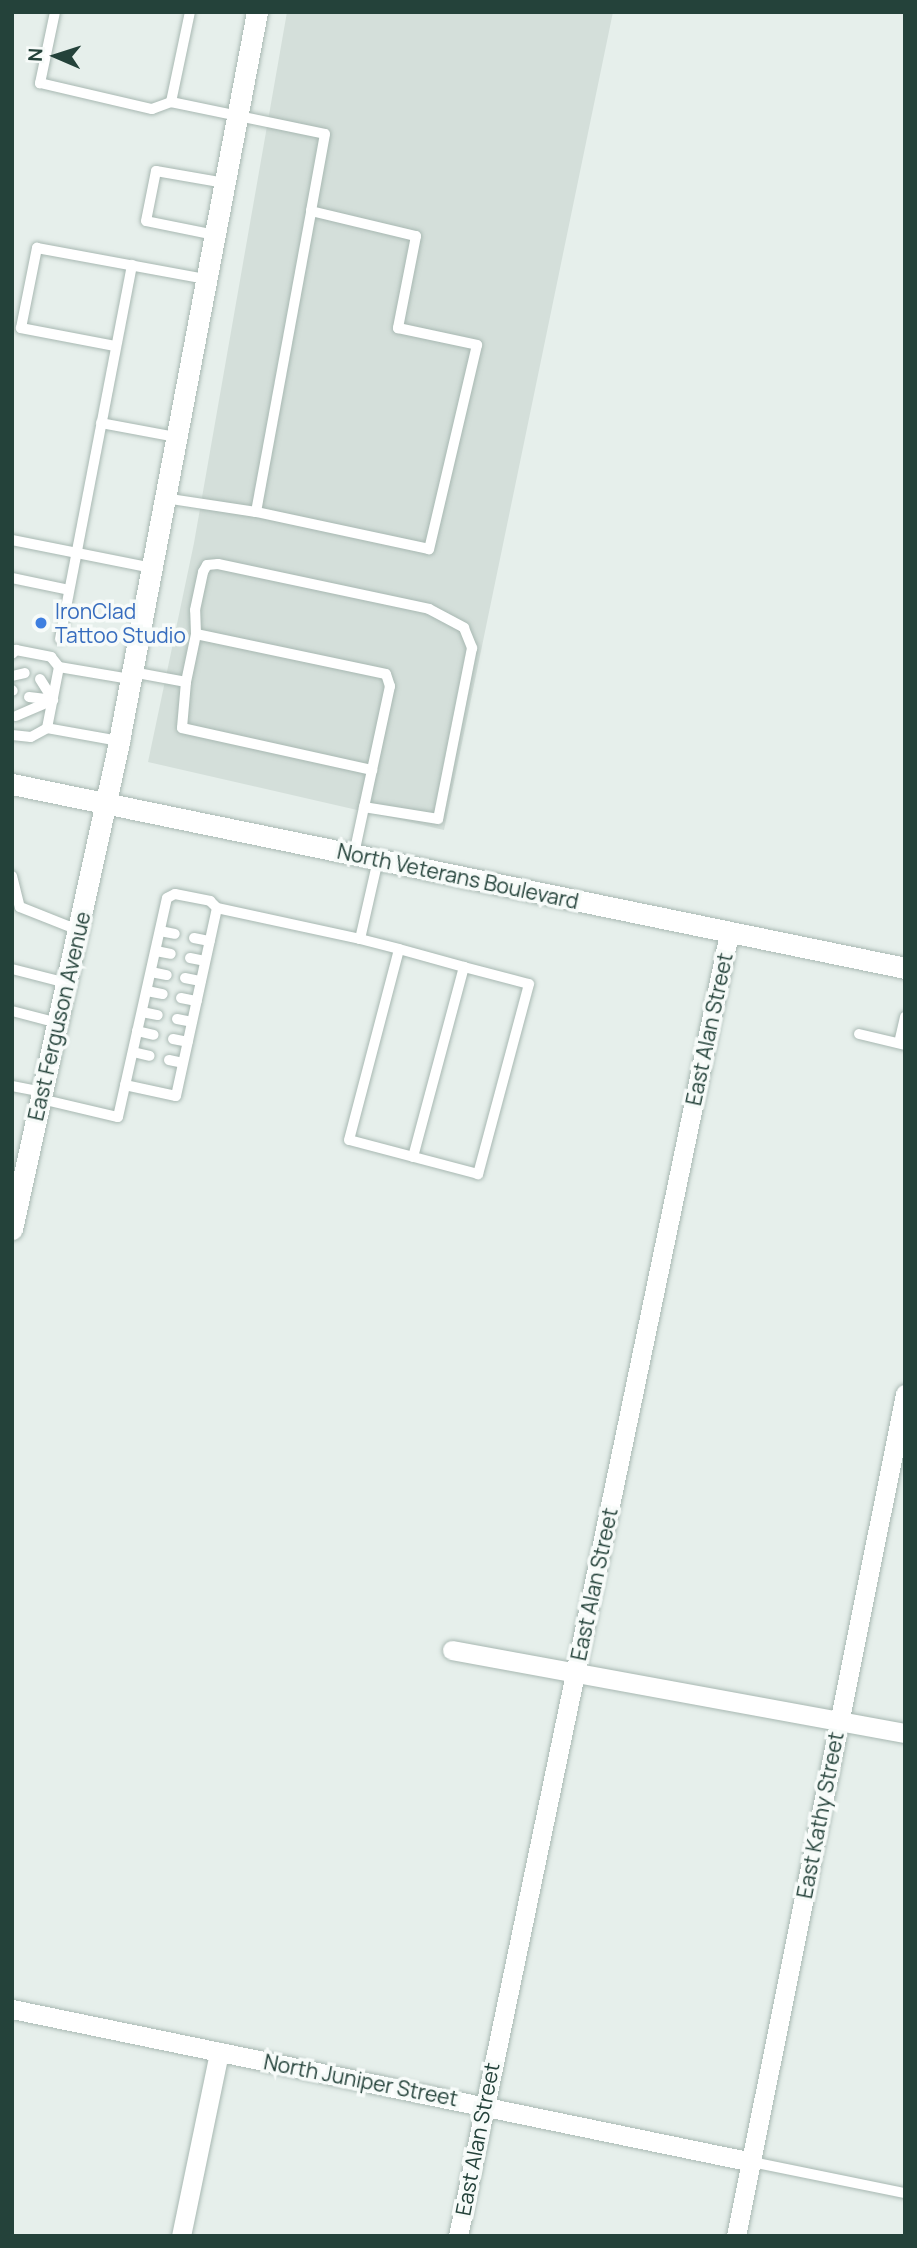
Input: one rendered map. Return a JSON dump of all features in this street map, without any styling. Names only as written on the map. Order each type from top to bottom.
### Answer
[{"type":"main road","name":"East Ferguson Avenue","points":[[12,1229],[20,1154],[42,1096],[119,741],[257,12]]},
{"type":"main road","name":"North Veterans Boulevard","points":[[12,783],[905,968]]},
{"type":"street","name":"East Alan Street","points":[[458,2236],[729,933]]},
{"type":"street","name":"East Kathy Street","points":[[736,2236],[905,1394]]},
{"type":"street","points":[[453,1650],[905,1733]]},
{"type":"street","name":"North Juniper Street","points":[[12,2009],[752,2162]]},
{"type":"street","points":[[181,2236],[219,2052]]},
{"type":"lane","points":[[55,12],[40,83],[152,109],[171,102],[324,135],[256,512]]},
{"type":"lane","points":[[171,102],[190,12]]},
{"type":"lane","points":[[215,235],[146,221],[156,171],[225,183]]},
{"type":"lane","points":[[165,498],[256,512],[429,549],[477,345],[398,328],[416,236],[311,211]]},
{"type":"lane","points":[[115,346],[20,328],[37,248],[206,279]]},
{"type":"lane","points":[[60,639],[132,265]]},
{"type":"lane","points":[[101,423],[176,437]]},
{"type":"lane","points":[[12,540],[152,568]]},
{"type":"lane","points":[[364,807],[438,818],[472,648],[464,628],[429,609],[218,564],[207,565],[195,610],[196,634],[186,682],[182,728],[372,770]]},
{"type":"lane","points":[[12,578],[69,590]]},
{"type":"lane","points":[[196,634],[386,674],[390,686],[354,855]]},
{"type":"lane","points":[[12,654],[16,650],[51,657],[59,667],[186,682]]},
{"type":"lane","points":[[47,728],[59,667]]},
{"type":"lane","points":[[12,676],[25,673]]},
{"type":"lane","points":[[40,680],[52,700]]},
{"type":"lane","points":[[29,697],[52,700]]},
{"type":"lane","points":[[16,716],[52,700]]},
{"type":"lane","points":[[12,735],[30,737],[47,728],[119,741]]},
{"type":"lane","points":[[360,939],[378,860]]},
{"type":"lane","points":[[12,876],[16,907],[79,930]]},
{"type":"lane","points":[[12,1086],[118,1116],[167,898],[175,894],[210,901],[217,908],[360,939],[400,949],[529,984],[478,1174],[349,1140],[400,949]]},
{"type":"lane","points":[[125,1085],[176,1096],[217,908]]},
{"type":"lane","points":[[160,931],[175,934]]},
{"type":"lane","points":[[194,938],[210,941]]},
{"type":"lane","points":[[156,951],[171,954]]},
{"type":"lane","points":[[190,958],[205,961]]},
{"type":"lane","points":[[412,1157],[464,967]]},
{"type":"lane","points":[[12,969],[67,983]]},
{"type":"lane","points":[[151,972],[167,975]]},
{"type":"lane","points":[[185,978],[201,981]]},
{"type":"lane","points":[[146,991],[163,994]]},
{"type":"lane","points":[[181,998],[197,1001]]},
{"type":"lane","points":[[12,1011],[58,1023]]},
{"type":"lane","points":[[142,1012],[158,1015]]},
{"type":"lane","points":[[859,1034],[902,1044],[905,1017]]},
{"type":"lane","points":[[177,1019],[192,1022]]},
{"type":"lane","points":[[137,1031],[154,1035]]},
{"type":"lane","points":[[173,1039],[188,1042]]},
{"type":"lane","points":[[132,1052],[150,1056]]},
{"type":"lane","points":[[169,1060],[183,1063]]},
{"type":"lane","points":[[752,2162],[905,2193]]},
{"type":"shaded area","points":[[287,12],[613,12],[444,830],[148,762],[194,543]]},
{"type":"place","name":"IronClad Tattoo Studio","points":[[41,623]]}]
